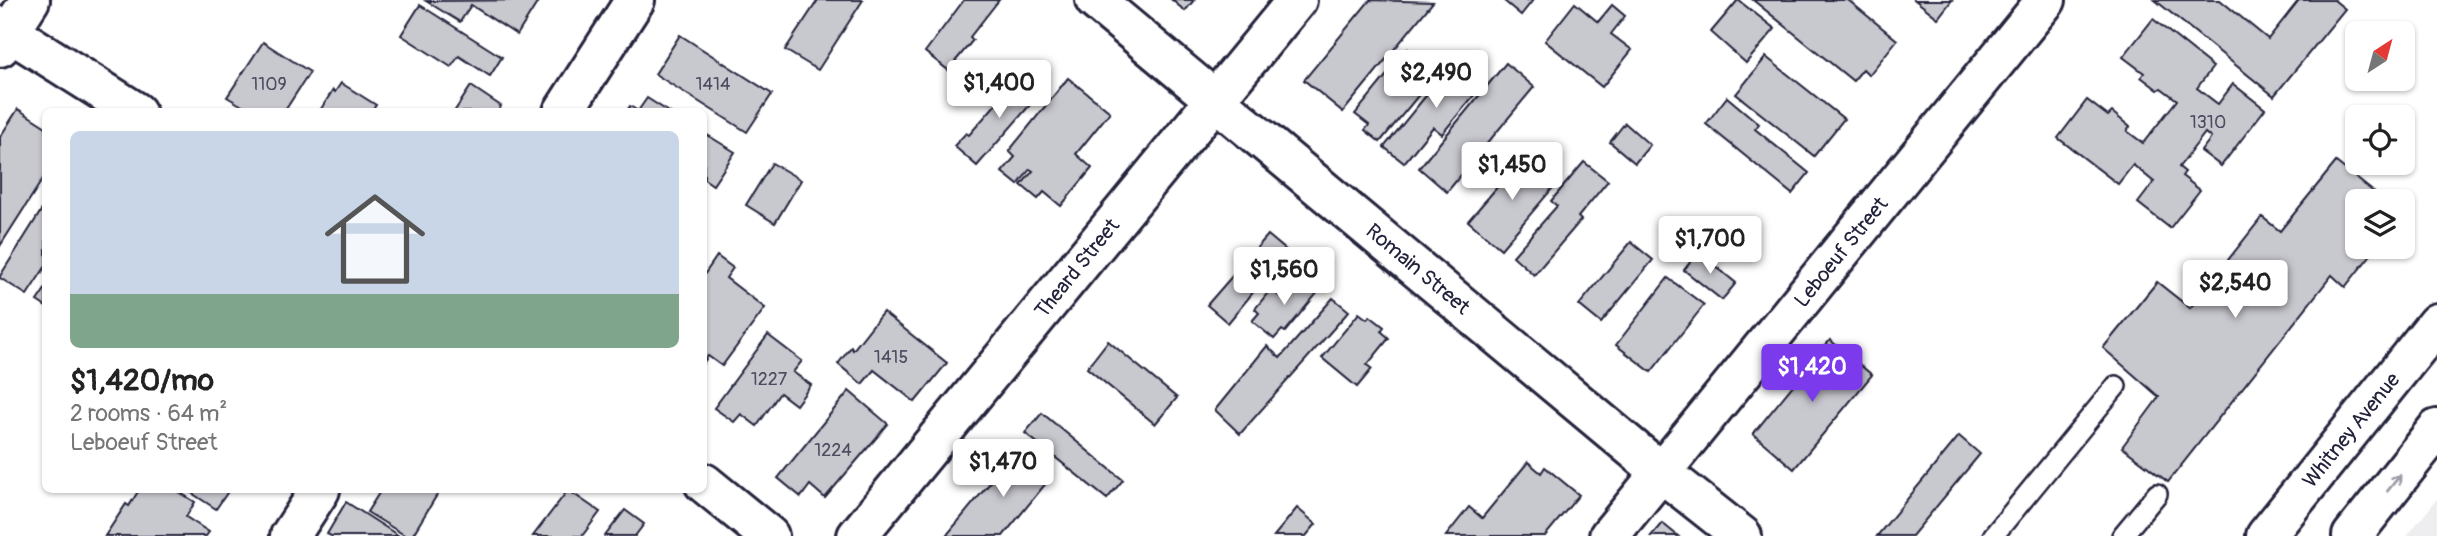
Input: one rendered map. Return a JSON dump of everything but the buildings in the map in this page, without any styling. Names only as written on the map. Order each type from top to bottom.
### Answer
[{"type":"street","points":[[30,0],[3,35],[129,108]]},
{"type":"street","points":[[566,108],[635,0]]},
{"type":"street","name":"Romain Street","points":[[1095,0],[1661,472],[1742,536]]},
{"type":"street","name":"Theard Street","points":[[857,536],[1297,0]]},
{"type":"street","name":"Leboeuf Street","points":[[1609,536],[2046,0]]},
{"type":"street","name":"Whitney Avenue","points":[[2266,536],[2437,323]]},
{"type":"street","points":[[2351,536],[2437,429]]},
{"type":"street","points":[[707,485],[769,536]]},
{"type":"street","points":[[290,536],[318,493]]},
{"type":"lane","points":[[1993,536],[2116,386]]},
{"type":"lane","points":[[2122,536],[2157,494]]},
{"type":"shaded area","points":[[2437,499],[2437,536],[2407,536]]}]
